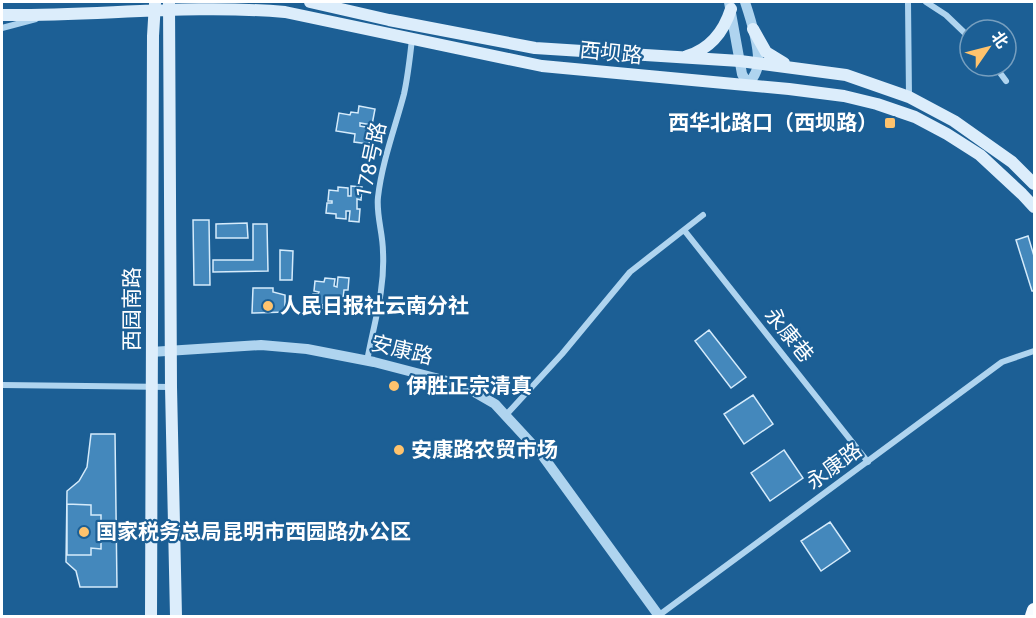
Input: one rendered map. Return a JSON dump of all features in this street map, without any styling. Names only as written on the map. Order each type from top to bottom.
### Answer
[{"type":"main road","name":"西坝路","points":[[310,2],[389,20],[535,48],[740,61],[846,75],[909,98],[963,126],[1012,162],[1035,184]]},
{"type":"main road","name":"西坝路","points":[[2,15],[53,15],[155,5],[285,12],[542,66],[844,96],[878,104],[915,117],[947,134],[980,155],[1035,207]]},
{"type":"main road","name":"西园南路","points":[[151,616],[155,5]]},
{"type":"main road","points":[[683,57],[701,50],[716,38],[725,24],[730,5]]},
{"type":"main road","name":"西园南路","points":[[169,6],[171,387],[176,616]]},
{"type":"main road","points":[[753,29],[761,45],[773,57],[796,67]]},
{"type":"main road","points":[[1032,616],[1035,610]]},
{"type":"street","points":[[730,5],[742,74],[748,85],[755,75],[758,63],[753,29],[745,2]]},
{"type":"street","points":[[908,2],[909,98]]},
{"type":"street","points":[[926,2],[958,27]]},
{"type":"street","points":[[2,28],[53,15]]},
{"type":"street","name":"178号路","points":[[367,360],[383,284],[383,249],[377,210],[378,196],[390,142],[405,92],[412,38]]},
{"type":"street","points":[[506,415],[562,354],[630,272],[703,215]]},
{"type":"street","name":"永康巷","points":[[684,230],[868,462]]},
{"type":"street","name":"安康路","points":[[151,352],[261,345],[307,348],[367,360],[469,389],[495,404],[542,455],[658,616]]},
{"type":"street","name":"永康路","points":[[658,616],[1002,362],[1035,351]]},
{"type":"street","points":[[2,385],[171,387]]},
{"type":"building","points":[[359,106],[375,109],[372,125],[360,123],[360,126],[372,128],[369,144],[354,142],[355,134],[336,131],[339,113],[350,115],[351,112],[358,113]]},
{"type":"building","points":[[351,186],[362,187],[361,200],[357,199],[357,209],[360,209],[359,222],[349,221],[350,211],[346,211],[346,219],[336,218],[336,214],[326,213],[327,203],[332,203],[328,201],[329,190],[338,191],[338,187],[348,188],[348,196],[351,196]]},
{"type":"building","points":[[193,220],[209,220],[210,285],[194,285]]},
{"type":"building","points":[[247,223],[248,238],[216,238],[216,224]]},
{"type":"building","points":[[253,224],[267,224],[268,271],[213,272],[213,260],[253,260]]},
{"type":"building","points":[[1028,236],[1034,256],[1034,291],[1032,291],[1016,240]]},
{"type":"building","points":[[280,250],[293,251],[292,280],[280,280]]},
{"type":"building","points":[[338,277],[349,278],[348,290],[344,290],[343,299],[347,300],[346,313],[335,312],[336,302],[333,302],[332,309],[312,304],[313,294],[319,292],[314,291],[315,281],[324,282],[325,278],[335,279],[334,286],[337,287]]},
{"type":"building","name":"人民日报社云南分社","points":[[253,288],[273,288],[273,292],[285,295],[285,312],[252,313]]},
{"type":"building","points":[[709,330],[746,377],[731,388],[695,341]]},
{"type":"building","points":[[753,395],[773,424],[744,444],[724,414]]},
{"type":"building","points":[[91,434],[115,434],[117,587],[80,587],[76,571],[66,562],[67,491],[79,481],[87,467]]},
{"type":"building","points":[[784,450],[803,478],[770,501],[751,473]]},
{"type":"building","name":"国家税务总局昆明市西园路办公区","points":[[67,504],[91,505],[91,515],[101,515],[101,549],[91,548],[91,555],[67,555]]},
{"type":"building","points":[[830,522],[850,551],[821,571],[801,541]]},
{"type":"place","name":"西华北路口（西坝路）","points":[[890,123]]},
{"type":"place","name":"人民日报社云南分社","points":[[268,306]]},
{"type":"place","name":"伊胜正宗清真","points":[[394,386]]},
{"type":"place","name":"安康路农贸市场","points":[[399,450]]},
{"type":"place","name":"国家税务总局昆明市西园路办公区","points":[[84,532]]}]
